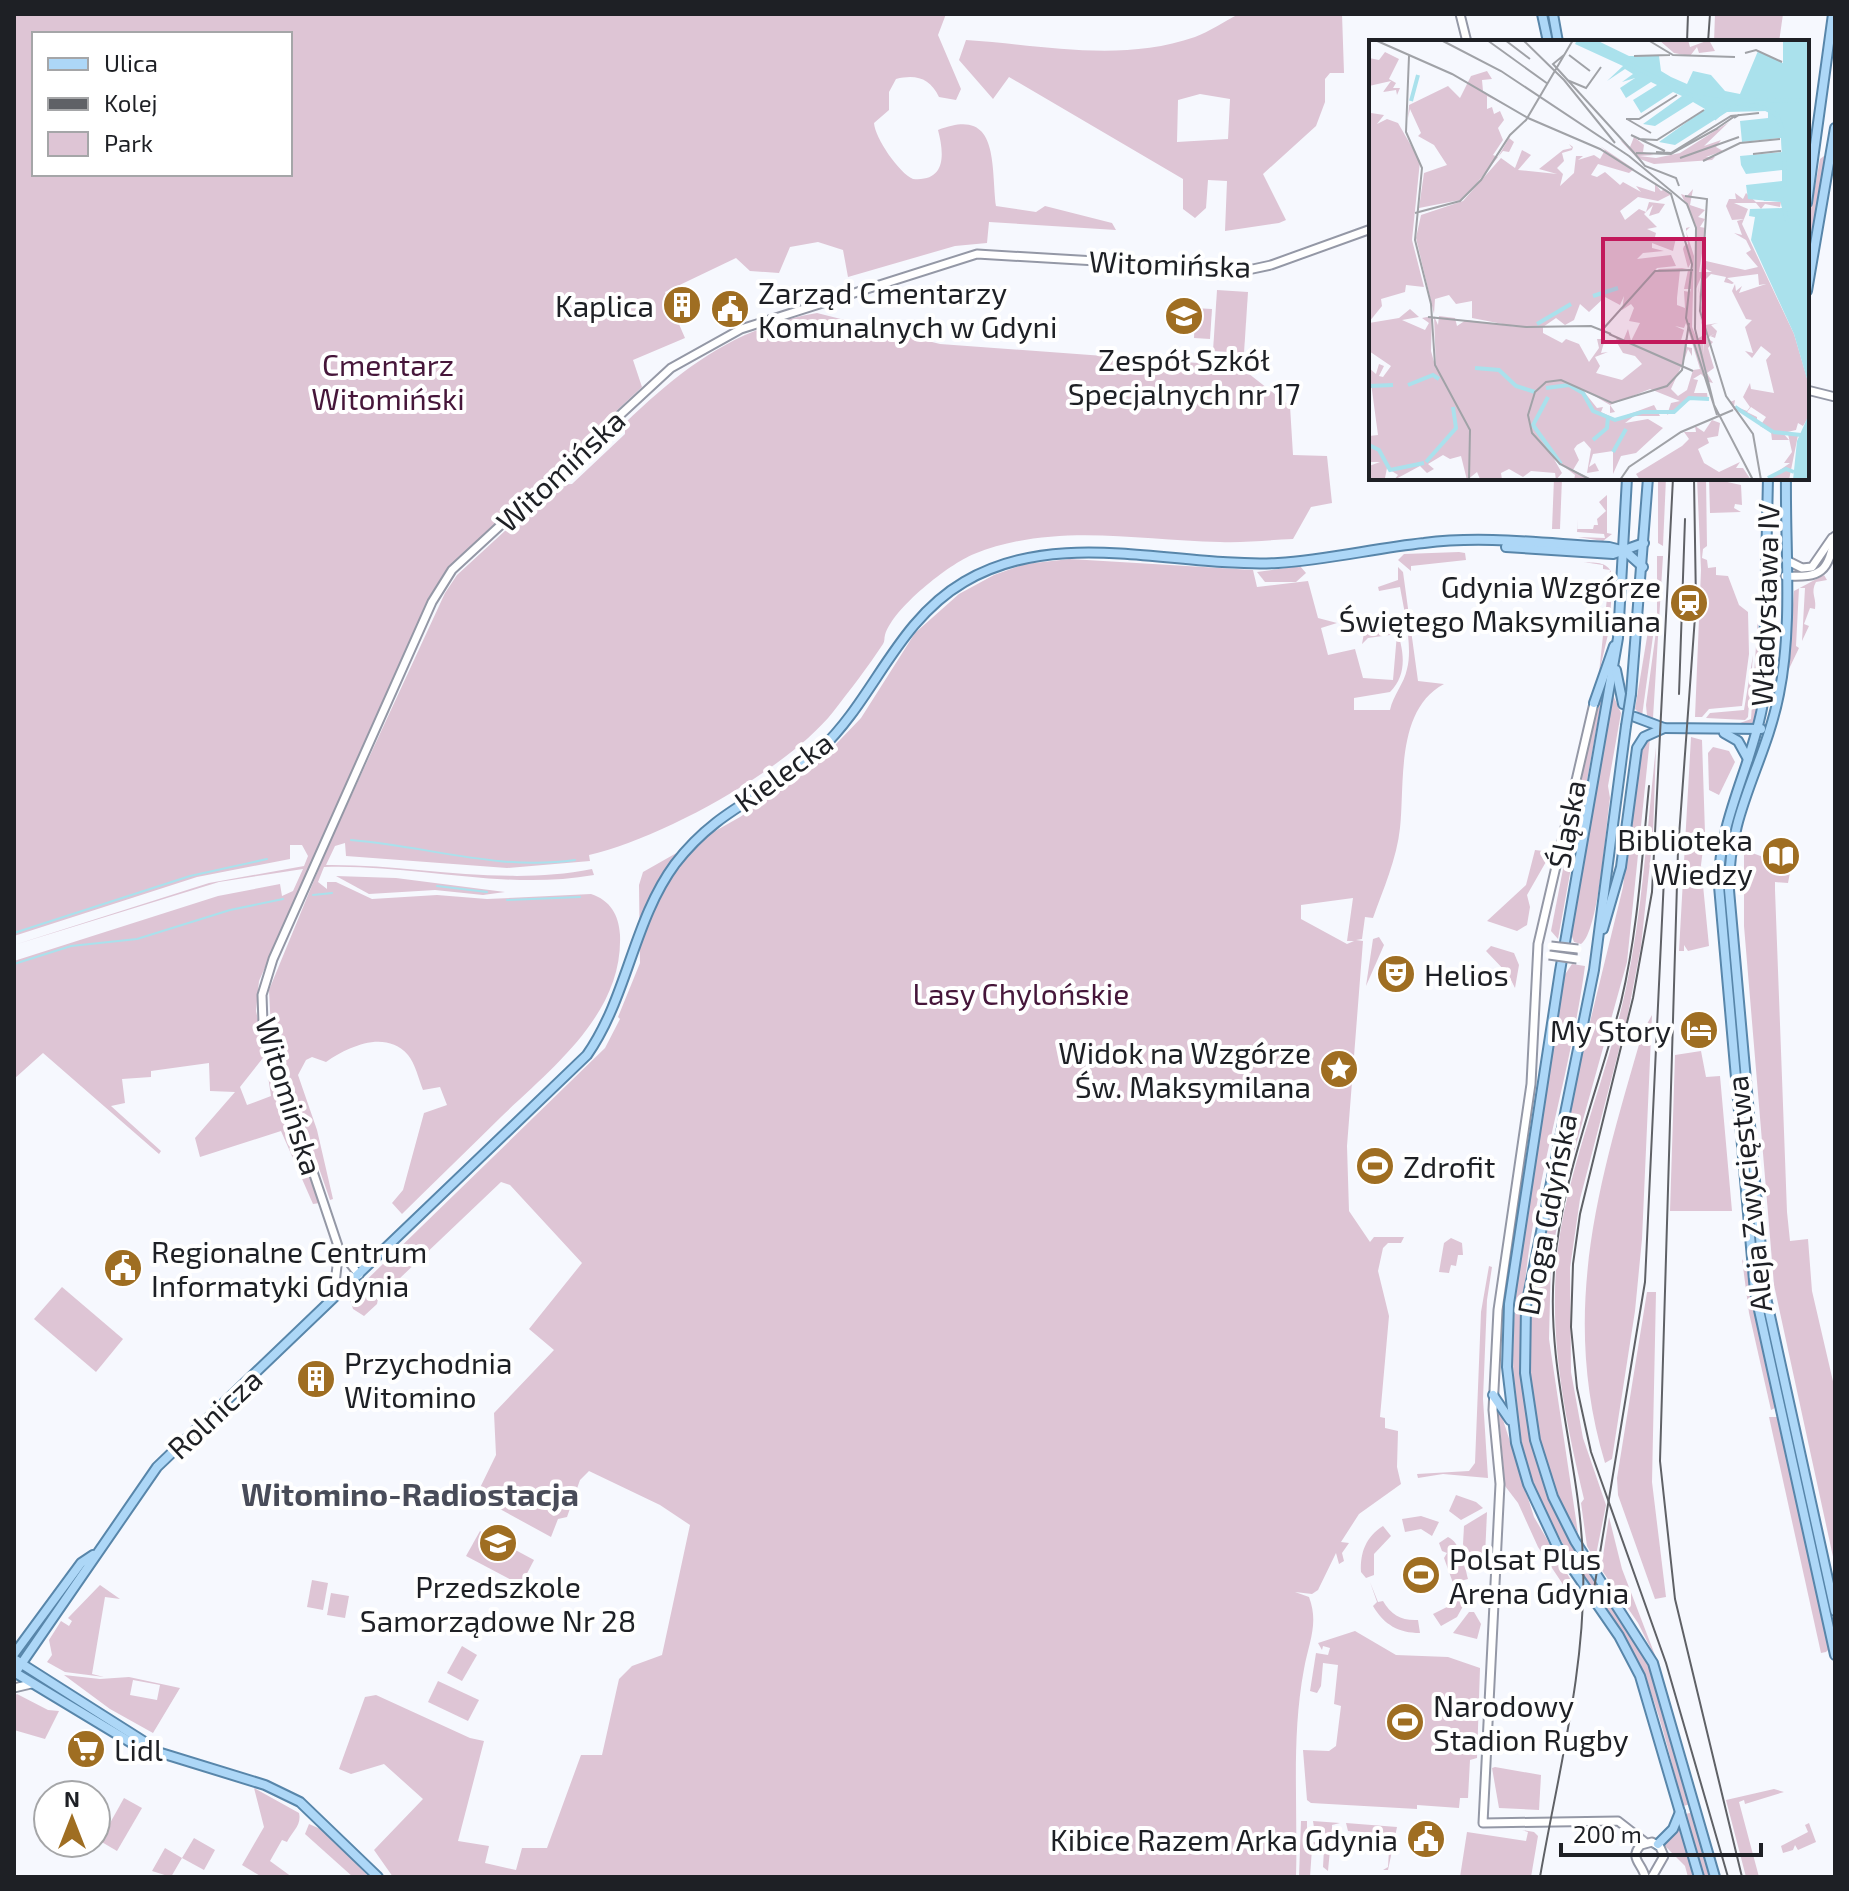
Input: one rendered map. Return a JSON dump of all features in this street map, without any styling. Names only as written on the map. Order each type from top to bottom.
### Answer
[{"type":"main road","points":[[1542,14],[1548,40]]},
{"type":"main road","points":[[1553,14],[1558,40]]},
{"type":"main road","points":[[1809,188],[1833,14]]},
{"type":"main road","points":[[1809,279],[1835,128]]},
{"type":"main road","name":"Droga Gdyńska","points":[[1627,480],[1624,570],[1615,661],[1566,929],[1509,1304],[1507,1367],[1513,1426],[1528,1484],[1542,1518],[1640,1676],[1699,1877]]},
{"type":"main road","points":[[1641,480],[1646,516]]},
{"type":"main road","points":[[1646,516],[1648,480]]},
{"type":"main road","name":"Władysława IV","points":[[1758,731],[1765,683],[1768,480]]},
{"type":"main road","name":"Władysława IV","points":[[1771,722],[1783,672],[1786,480]]},
{"type":"main road","name":"Droga Gdyńska","points":[[1646,516],[1631,694],[1599,937],[1526,1306],[1527,1398],[1543,1469],[1564,1523],[1653,1663],[1715,1877]]},
{"type":"main road","name":"Kielecka","points":[[348,1284],[579,1065],[610,1018],[652,907],[674,866],[722,815],[797,768],[824,746],[847,720],[906,632],[946,594],[992,568],[1050,554],[1244,563],[1306,560],[1425,542],[1609,547],[1625,551]]},
{"type":"main road","name":"Kielecka","points":[[1474,542],[1605,554],[1625,551],[1644,543]]},
{"type":"main road","points":[[1625,551],[1643,567]]},
{"type":"main road","points":[[1605,554],[1624,570]]},
{"type":"main road","points":[[1766,569],[1785,576]]},
{"type":"main road","points":[[1594,703],[1618,638]]},
{"type":"main road","points":[[1615,661],[1623,704]]},
{"type":"main road","points":[[1635,717],[1664,728],[1716,730],[1758,731],[1771,722]]},
{"type":"main road","name":"Aleja Zwycięstwa","points":[[1771,722],[1735,826],[1729,890],[1765,1293],[1835,1611]]},
{"type":"main road","points":[[1599,937],[1610,915],[1621,867],[1637,748],[1644,737],[1664,728]]},
{"type":"main road","points":[[1716,730],[1735,738],[1748,759]]},
{"type":"main road","name":"Aleja Zwycięstwa","points":[[1758,731],[1726,821],[1719,877],[1752,1266],[1761,1323],[1835,1655]]},
{"type":"main road","name":"Rolnicza","points":[[14,1673],[16,1659],[81,1563],[94,1555],[157,1467],[348,1284]]},
{"type":"main road","points":[[1493,1395],[1513,1426]]},
{"type":"main road","points":[[16,1659],[154,1749]]},
{"type":"main road","points":[[14,1673],[135,1745],[265,1785],[300,1802],[378,1877]]},
{"type":"main road","points":[[1658,1844],[1673,1829],[1680,1811]]},
{"type":"street","points":[[1460,14],[1466,40]]},
{"type":"street","name":"Witomińska","points":[[359,1275],[339,1249],[266,1037],[261,1003],[267,972],[438,589],[461,562],[655,383],[702,348],[741,329],[971,255],[1248,270],[1271,265],[1369,230]]},
{"type":"street","points":[[1809,390],[1835,397]]},
{"type":"street","points":[[1785,560],[1802,568],[1812,567],[1835,534]]},
{"type":"street","points":[[1785,576],[1817,574],[1827,566],[1835,534]]},
{"type":"street","points":[[1785,591],[1800,577]]},
{"type":"street","name":"Śląska","points":[[1594,703],[1538,949],[1531,1084],[1499,1297],[1493,1395],[1500,1484],[1483,1823],[1618,1821],[1627,1826]]},
{"type":"street","points":[[1538,949],[1551,946],[1578,949],[1596,956]]},
{"type":"street","points":[[1538,949],[1549,955],[1577,959],[1596,956]]},
{"type":"street","name":"Witomińska","points":[[338,1294],[335,1283],[339,1249]]},
{"type":"street","points":[[14,1688],[31,1684]]},
{"type":"street","points":[[1627,1826],[1645,1842],[1658,1844],[1664,1860],[1653,1874],[1644,1873],[1636,1861],[1638,1848],[1627,1826]]},
{"type":"street","points":[[1638,1848],[1645,1842]]},
{"type":"green space","name":"Cmentarz Witomiński","points":[[14,14],[946,14],[938,35],[961,89],[956,100],[939,97],[931,85],[922,79],[896,79],[889,92],[889,110],[874,123],[883,146],[895,163],[913,179],[932,176],[942,156],[938,130],[958,125],[972,126],[982,132],[988,142],[996,206],[1036,212],[1045,206],[1112,223],[1116,230],[989,222],[987,243],[955,246],[848,277],[843,250],[818,242],[790,247],[779,273],[750,271],[736,258],[665,292],[685,338],[633,360],[642,387],[449,567],[429,597],[259,981],[256,1011],[266,1054],[240,1087],[247,1105],[271,1096],[266,1063],[270,1062],[320,1203],[313,1204],[281,1131],[200,1157],[195,1138],[235,1092],[210,1091],[209,1063],[151,1071],[151,1077],[122,1079],[125,1103],[111,1106],[161,1151],[159,1154],[43,1053],[14,1079],[14,961],[218,896],[280,884],[282,896],[293,891],[303,869],[219,882],[14,945],[209,883],[304,866],[308,856],[302,845],[290,845],[290,859],[197,877],[14,936]]},
{"type":"green space","points":[[1239,14],[1342,14],[1344,73],[1330,73],[1325,79],[1325,102],[1316,126],[1263,174],[1286,220],[1279,223],[1225,231],[1227,181],[1208,180],[1206,208],[1195,218],[1183,209],[1183,179],[1009,77],[993,99],[959,60],[966,40],[1110,51],[1167,45],[1195,37]],"holes":[[[1200,94],[1230,99],[1228,139],[1177,142],[1178,100]]]},
{"type":"green space","points":[[1715,14],[1783,14],[1779,40],[1714,40]]},
{"type":"green space","points":[[1824,156],[1826,159],[1809,252],[1809,220],[1820,159]]},
{"type":"green space","points":[[1217,290],[1248,292],[1244,353],[1213,351]]},
{"type":"green space","points":[[1195,308],[1212,309],[1210,339],[1194,338]]},
{"type":"green space","points":[[817,313],[940,344],[1239,366],[1290,406],[1293,455],[1327,456],[1332,503],[1311,507],[1293,539],[1229,542],[1065,536],[1004,544],[963,559],[937,577],[899,612],[890,624],[883,644],[833,712],[785,757],[754,779],[685,818],[618,847],[589,855],[590,861],[507,868],[346,856],[345,843],[335,846],[326,865],[525,876],[592,869],[594,875],[527,880],[324,867],[318,882],[327,889],[327,882],[336,882],[372,899],[437,895],[487,899],[591,894],[612,909],[620,935],[618,963],[610,989],[582,1036],[543,1078],[402,1214],[392,1203],[403,1190],[424,1113],[447,1105],[440,1087],[423,1090],[408,1055],[389,1043],[356,1046],[326,1062],[312,1057],[306,1060],[298,1075],[317,1130],[333,1199],[330,1200],[271,1030],[269,990],[329,844],[445,593],[457,575],[555,485],[572,484],[625,434],[625,423],[689,368],[736,339],[761,328]]},
{"type":"green space","points":[[1554,480],[1562,480],[1560,529],[1552,529]]},
{"type":"green space","points":[[1658,480],[1666,480],[1663,546],[1658,543]]},
{"type":"green space","points":[[1697,480],[1706,480],[1707,546],[1703,549],[1702,558],[1707,560],[1708,568],[1716,567],[1716,575],[1728,576],[1739,605],[1748,612],[1749,654],[1742,706],[1709,709],[1702,717],[1695,717],[1701,570]]},
{"type":"green space","points":[[1709,480],[1741,485],[1742,505],[1735,504],[1734,508],[1741,512],[1710,513]]},
{"type":"green space","points":[[1607,495],[1607,533],[1612,534],[1603,541],[1578,537],[1605,538],[1604,534],[1577,532],[1577,529],[1593,529],[1594,525],[1598,525],[1597,519],[1606,511],[1599,502]]},
{"type":"green space","points":[[1465,553],[1466,560],[1411,566],[1411,571],[1398,560],[1404,554]]},
{"type":"green space","points":[[1657,556],[1663,556],[1653,718],[1647,716],[1646,705],[1657,624]]},
{"type":"green space","name":"Lasy Chylońskie","points":[[1070,559],[1253,570],[1257,587],[1308,581],[1318,618],[1337,623],[1321,628],[1328,655],[1355,649],[1363,678],[1393,680],[1397,634],[1368,638],[1362,644],[1364,633],[1396,628],[1403,662],[1400,678],[1390,692],[1354,698],[1354,710],[1390,710],[1406,674],[1408,639],[1400,587],[1379,591],[1378,587],[1398,580],[1398,567],[1403,572],[1418,681],[1444,684],[1428,696],[1417,711],[1410,730],[1396,851],[1373,918],[1365,917],[1362,939],[1356,940],[1363,941],[1347,1146],[1349,1211],[1370,1242],[1374,1237],[1404,1237],[1401,1243],[1388,1243],[1383,1248],[1378,1271],[1389,1316],[1380,1417],[1385,1418],[1385,1428],[1398,1431],[1397,1467],[1401,1484],[1359,1514],[1341,1542],[1349,1543],[1342,1553],[1344,1561],[1339,1564],[1336,1553],[1318,1590],[1312,1594],[1295,1592],[1309,1597],[1313,1615],[1298,1721],[1296,1877],[393,1877],[374,1850],[423,1799],[384,1764],[351,1774],[339,1769],[365,1697],[376,1695],[470,1738],[484,1741],[458,1841],[489,1846],[485,1863],[516,1870],[522,1848],[547,1848],[581,1755],[602,1755],[619,1679],[632,1666],[662,1655],[690,1525],[660,1505],[589,1471],[580,1480],[567,1517],[558,1519],[551,1537],[476,1496],[496,1455],[494,1413],[554,1350],[529,1329],[582,1263],[510,1185],[501,1182],[364,1316],[353,1309],[349,1297],[605,1048],[620,1019],[618,1017],[640,963],[639,885],[643,872],[740,817],[815,766],[861,718],[915,633],[959,594],[994,575],[1025,564]],"holes":[[[1353,898],[1347,941],[1354,941],[1347,944],[1301,919],[1301,905]]]},
{"type":"green space","points":[[1300,566],[1306,573],[1296,582],[1265,582],[1257,572]]},
{"type":"green space","points":[[1610,570],[1613,577],[1609,630],[1599,673]]},
{"type":"green space","points":[[1824,575],[1827,580],[1816,582],[1814,586],[1815,609],[1810,608],[1804,624],[1809,626],[1802,641],[1805,588],[1800,588]]},
{"type":"green space","points":[[1799,588],[1796,646],[1799,648],[1788,671],[1794,591]]},
{"type":"green space","points":[[1758,616],[1759,702],[1754,726],[1732,726],[1751,719]]},
{"type":"green space","points":[[1648,631],[1653,636],[1642,716],[1635,709]]},
{"type":"green space","points":[[1753,655],[1748,717],[1745,720],[1706,718],[1710,713],[1744,710]]},
{"type":"green space","points":[[1607,671],[1558,939],[1551,931],[1589,735]]},
{"type":"green space","points":[[1613,695],[1621,713],[1608,786],[1610,798],[1601,877],[1593,920],[1581,944],[1574,942],[1571,934]]},
{"type":"green space","points":[[1691,737],[1702,740],[1705,833],[1701,865],[1709,946],[1688,951],[1684,945],[1684,951],[1679,951]]},
{"type":"green space","points":[[1650,738],[1627,962],[1564,1188],[1551,1259],[1549,1339],[1578,1533],[1552,1481],[1536,1426],[1529,1369],[1530,1311],[1535,1308],[1532,1291],[1579,1067],[1623,887],[1640,749]]},
{"type":"green space","points":[[1656,747],[1653,835],[1641,946],[1627,1019],[1580,1199],[1570,1268],[1571,1372],[1583,1438],[1606,1505],[1595,1560],[1587,1546],[1581,1503],[1584,1499],[1563,1398],[1556,1331],[1557,1262],[1567,1197],[1611,1048],[1632,958]]},
{"type":"green space","points":[[1713,747],[1729,751],[1735,762],[1719,795],[1709,790],[1708,753]]},
{"type":"green space","points":[[1535,850],[1543,851],[1547,860],[1527,895],[1530,907],[1527,925],[1517,931],[1487,921],[1526,885]]},
{"type":"green space","points":[[1744,850],[1791,867],[1788,883],[1775,882],[1787,1212],[1790,1241],[1808,1239],[1812,1291],[1835,1390],[1835,1566],[1774,1285],[1744,926]]},
{"type":"green space","points":[[336,876],[396,878],[505,892],[483,895],[435,890],[369,894]]},
{"type":"green space","points":[[1379,937],[1384,945],[1366,986],[1373,939]]},
{"type":"green space","points":[[1491,946],[1514,953],[1519,965],[1515,988],[1508,974],[1486,951]]},
{"type":"green space","points":[[1572,964],[1585,966],[1533,1227],[1524,1293],[1521,1358],[1528,1424],[1545,1489],[1554,1510],[1576,1549],[1627,1624],[1655,1682],[1691,1804],[1683,1806],[1651,1692],[1623,1634],[1546,1514],[1524,1451],[1517,1412],[1513,1335],[1520,1258],[1564,976]]},
{"type":"green space","points":[[1652,1015],[1642,1239],[1635,1311],[1612,1459],[1605,1463],[1592,1406],[1585,1351],[1585,1297],[1591,1244],[1612,1139],[1643,1031]]},
{"type":"green space","points":[[1701,1051],[1706,1077],[1720,1076],[1732,1211],[1670,1211],[1675,1055]]},
{"type":"green space","points":[[1451,1238],[1462,1243],[1463,1255],[1458,1255],[1456,1266],[1451,1265],[1449,1273],[1439,1272],[1444,1243]]},
{"type":"green space","points":[[1742,1259],[1748,1271],[1775,1408],[1771,1410],[1749,1313]]},
{"type":"green space","points":[[1489,1266],[1492,1267],[1487,1300],[1483,1399],[1488,1478],[1443,1474],[1418,1478],[1417,1474],[1469,1471],[1475,1463],[1481,1312]]},
{"type":"green space","points":[[62,1287],[123,1339],[96,1372],[34,1319]]},
{"type":"green space","points":[[1647,1292],[1656,1292],[1652,1482],[1666,1597],[1655,1599],[1618,1495],[1617,1478]]},
{"type":"green space","points":[[1498,1404],[1534,1517],[1579,1594],[1568,1592],[1538,1547],[1518,1503],[1505,1486]]},
{"type":"green space","points":[[1769,1417],[1777,1417],[1829,1649],[1826,1652],[1821,1653]]},
{"type":"green space","points":[[1456,1495],[1483,1508],[1461,1520],[1449,1511]]},
{"type":"green space","points":[[1487,1512],[1485,1556],[1477,1567],[1471,1566],[1463,1544],[1464,1526]]},
{"type":"green space","points":[[1421,1516],[1439,1522],[1432,1536],[1421,1529],[1405,1532],[1402,1519]]},
{"type":"green space","points":[[1609,1517],[1622,1569],[1658,1663],[1638,1623],[1601,1569]]},
{"type":"green space","points":[[1383,1526],[1391,1536],[1374,1554],[1374,1575],[1366,1578],[1361,1572],[1363,1552],[1368,1540]]},
{"type":"green space","points":[[480,1531],[534,1560],[521,1585],[466,1556]]},
{"type":"green space","points":[[1448,1537],[1459,1549],[1468,1579],[1453,1583],[1444,1558],[1447,1553],[1442,1551],[1439,1543]]},
{"type":"green space","points":[[312,1580],[328,1583],[323,1610],[307,1607]]},
{"type":"green space","points":[[1370,1582],[1378,1602],[1383,1601],[1398,1616],[1418,1620],[1420,1633],[1399,1629],[1382,1618],[1373,1606],[1377,1602]]},
{"type":"green space","points":[[100,1585],[120,1599],[105,1597],[92,1674],[104,1677],[65,1672],[47,1662],[52,1655],[49,1640],[61,1621],[69,1626],[72,1621],[68,1618]]},
{"type":"green space","points":[[331,1593],[349,1596],[345,1618],[327,1615]]},
{"type":"green space","points":[[1453,1594],[1467,1599],[1457,1617],[1441,1626],[1433,1614],[1449,1606]]},
{"type":"green space","points":[[1469,1612],[1474,1612],[1481,1624],[1477,1639],[1453,1633]]},
{"type":"green space","name":"Narodowy Stadion Rugby","points":[[1355,1631],[1396,1655],[1448,1657],[1480,1668],[1477,1758],[1470,1760],[1468,1798],[1460,1798],[1459,1808],[1417,1805],[1417,1809],[1311,1803],[1307,1800],[1303,1750],[1329,1751],[1336,1746],[1341,1706],[1334,1704],[1338,1665],[1323,1663],[1321,1686],[1317,1693],[1310,1691],[1316,1653],[1328,1655],[1330,1648],[1323,1646],[1322,1650],[1318,1643]]},
{"type":"green space","points":[[462,1646],[477,1655],[462,1681],[447,1673]]},
{"type":"green space","points":[[64,1675],[100,1679],[129,1677],[180,1688],[153,1733],[110,1709]],"holes":[[[133,1680],[160,1685],[157,1700],[130,1695]]]},
{"type":"green space","points":[[438,1681],[479,1700],[468,1721],[428,1702]]},
{"type":"green space","points":[[17,1694],[48,1710],[59,1711],[45,1739],[14,1730],[14,1696]]},
{"type":"green space","points":[[1492,1768],[1541,1775],[1539,1810],[1499,1808]]},
{"type":"green space","points":[[254,1788],[299,1813],[296,1828],[287,1842],[282,1840],[270,1861],[292,1877],[262,1877],[242,1865],[264,1827]]},
{"type":"green space","points":[[1774,1789],[1784,1792],[1745,1804],[1744,1800],[1739,1802],[1759,1877],[1746,1877],[1726,1800]]},
{"type":"green space","points":[[124,1798],[142,1808],[117,1851],[112,1848],[112,1820]]},
{"type":"green space","points":[[1693,1812],[1711,1877],[1704,1877],[1686,1814]]},
{"type":"green space","points":[[1301,1821],[1307,1821],[1307,1841],[1315,1842],[1318,1847],[1312,1848],[1310,1877],[1299,1877]]},
{"type":"green space","points":[[1313,1821],[1340,1823],[1332,1825],[1332,1834],[1337,1835],[1331,1838],[1328,1871],[1323,1867],[1325,1831],[1318,1830],[1315,1834]]},
{"type":"green space","points":[[1346,1823],[1397,1827],[1388,1870],[1383,1870],[1388,1867],[1390,1834],[1348,1831]]},
{"type":"green space","points":[[1679,1823],[1694,1877],[1688,1877],[1685,1866],[1664,1845]]},
{"type":"green space","points":[[1809,1823],[1816,1842],[1798,1850],[1795,1845],[1793,1850],[1783,1853],[1781,1846],[1808,1832],[1805,1825]]},
{"type":"green space","points":[[309,1824],[325,1831],[369,1877],[353,1877],[305,1834]]},
{"type":"green space","points":[[1522,1830],[1534,1832],[1538,1836],[1531,1877],[1460,1877],[1467,1832],[1526,1841],[1528,1832]]},
{"type":"green space","points":[[194,1838],[215,1850],[204,1870],[182,1858]]},
{"type":"green space","points":[[165,1848],[182,1858],[171,1877],[152,1871]]},
{"type":"waterway","points":[[351,840],[490,860],[546,863],[575,860]]},
{"type":"waterway","points":[[14,933],[190,876],[267,859]]},
{"type":"waterway","points":[[437,886],[487,892]]},
{"type":"waterway","points":[[313,895],[332,893]]},
{"type":"waterway","points":[[507,900],[580,897]]},
{"type":"waterway","points":[[14,964],[71,946],[137,939],[230,910],[283,899]]},
{"type":"railway","points":[[1687,40],[1688,14]]},
{"type":"railway","points":[[1708,40],[1710,14]]},
{"type":"railway","points":[[1673,480],[1652,892],[1633,998],[1580,1214],[1573,1264],[1571,1327],[1577,1388],[1591,1452],[1666,1663],[1728,1877]]},
{"type":"railway","points":[[1694,480],[1696,603],[1678,850],[1660,1461],[1675,1599],[1742,1877]]},
{"type":"railway","points":[[1679,694],[1685,519]]},
{"type":"railway","points":[[1540,1877],[1570,1719],[1583,1600],[1581,1524],[1555,1344],[1554,1271],[1572,1169],[1627,975],[1639,894],[1649,786]]},
{"type":"railway","points":[[1592,1601],[1645,1282],[1664,878]]},
{"type":"place","name":"Kaplica","points":[[682,305]]},
{"type":"place","name":"Zarząd Cmentarzy Komunalnych w Gdyni","points":[[730,309]]},
{"type":"place","name":"Zespół Szkół Specjalnych nr 17","points":[[1184,316]]},
{"type":"place","name":"Gdynia Wzgórze Świętego Maksymiliana","points":[[1689,603]]},
{"type":"place","name":"Biblioteka Wiedzy","points":[[1781,856]]},
{"type":"place","name":"Helios","points":[[1396,974]]},
{"type":"place","name":"My Story","points":[[1699,1030]]},
{"type":"place","name":"Widok na Wzgórze Św. Maksymilana","points":[[1339,1069]]},
{"type":"place","name":"Zdrofit","points":[[1375,1166]]},
{"type":"place","name":"Regionalne Centrum Informatyki Gdynia","points":[[123,1268]]},
{"type":"place","name":"Przychodnia Witomino","points":[[316,1379]]},
{"type":"place","name":"Przedszkole Samorządowe Nr 28","points":[[498,1543]]},
{"type":"place","name":"Polsat Plus Arena Gdynia","points":[[1421,1575]]},
{"type":"place","name":"Narodowy Stadion Rugby","points":[[1405,1722]]},
{"type":"place","name":"Lidl","points":[[86,1749]]},
{"type":"place","name":"Kibice Razem Arka Gdynia","points":[[1426,1839]]},
{"type":"district","name":"Witomino-Radiostacja","points":[[410,1493]]}]
